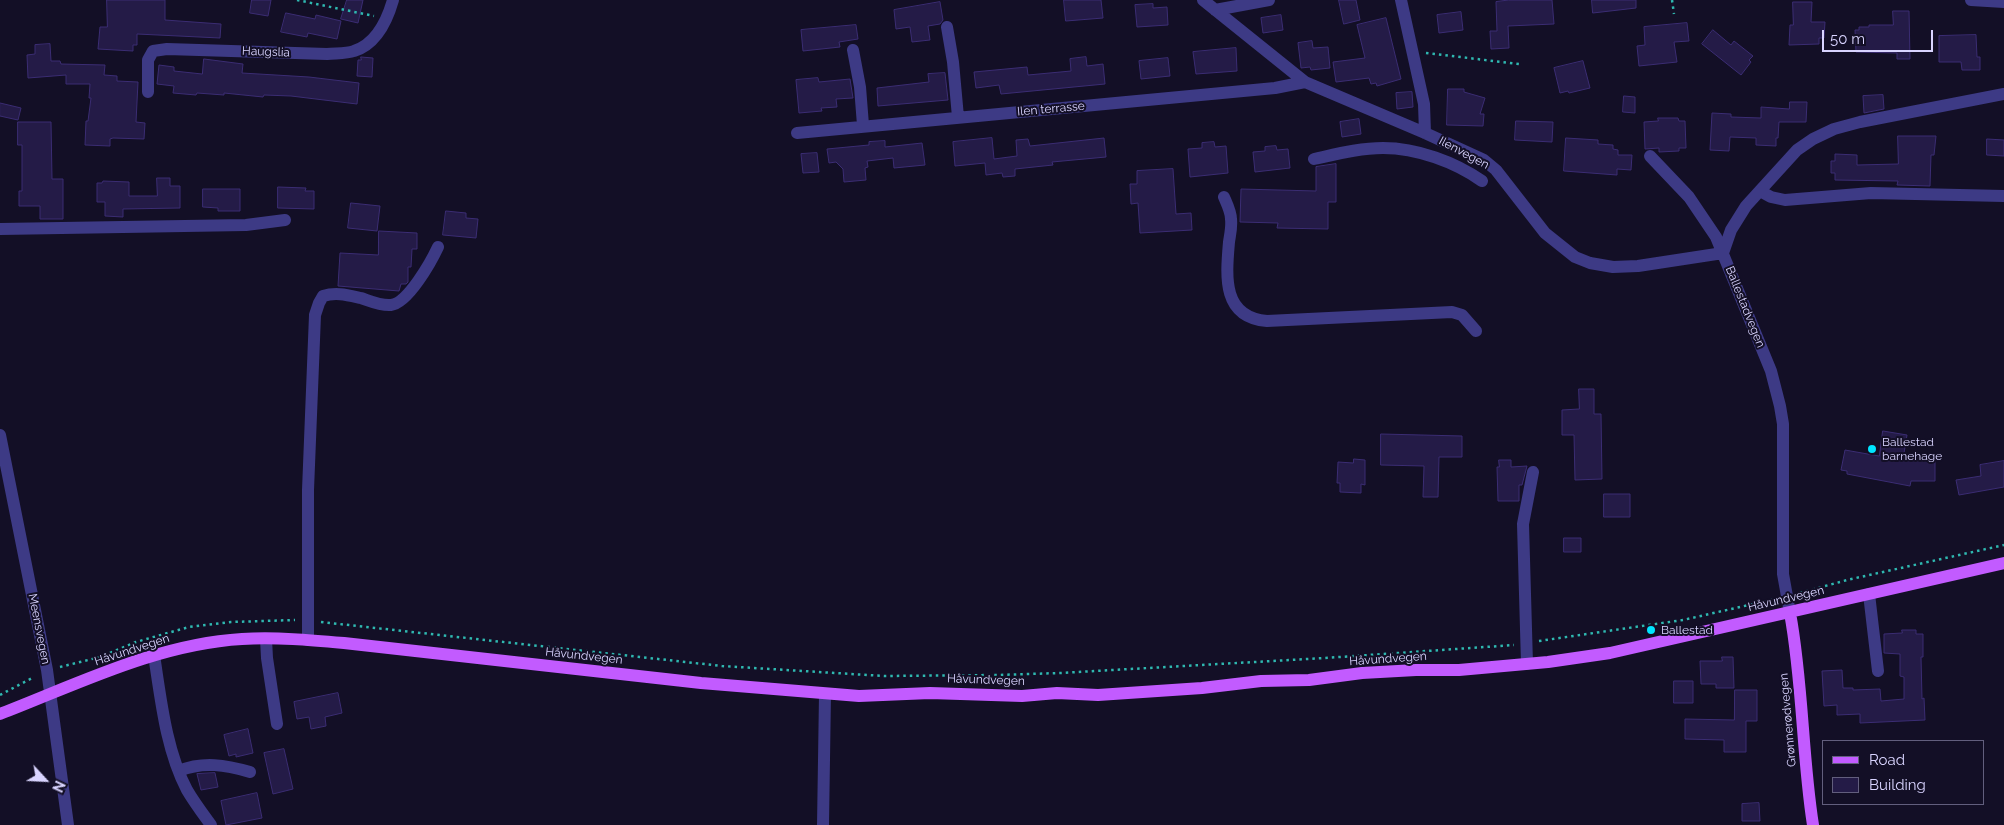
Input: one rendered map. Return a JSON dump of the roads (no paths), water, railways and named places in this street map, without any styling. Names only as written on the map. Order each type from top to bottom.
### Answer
[{"type":"main road","name":"Håvundvegen","points":[[0,714],[154,655],[204,644],[240,639],[308,640],[701,683],[859,696],[963,693],[1022,696],[1056,693],[1098,695],[1202,688],[1261,681],[1309,680],[1371,673],[1459,670],[1526,664],[1610,653],[2004,563]]},
{"type":"main road","name":"Grønnerødvegen","points":[[1790,613],[1797,660],[1806,779],[1813,825]]},
{"type":"street","name":"Haugslia","points":[[148,92],[148,60],[153,51],[166,49],[327,54],[353,52],[371,42],[380,31],[393,0]]},
{"type":"street","name":"Ilenvegen","points":[[1203,0],[1305,82],[1484,160],[1496,170],[1544,234],[1575,257],[1590,263],[1613,267],[1638,266],[1723,253]]},
{"type":"street","points":[[1215,10],[1269,0]]},
{"type":"street","points":[[1401,0],[1424,104],[1425,133]]},
{"type":"street","points":[[1971,0],[2004,2]]},
{"type":"street","points":[[947,27],[953,62],[958,117]]},
{"type":"street","points":[[853,50],[860,87],[863,125]]},
{"type":"street","name":"Ilen terrasse","points":[[797,132],[1276,88],[1305,82]]},
{"type":"street","name":"Ballestadvegen","points":[[1790,613],[1783,574],[1783,424],[1771,372],[1723,253],[1731,230],[1746,206],[1797,150],[1834,129],[2004,94]]},
{"type":"street","points":[[1314,159],[1355,150],[1385,148],[1429,156],[1471,173],[1482,181]]},
{"type":"street","points":[[1650,156],[1689,197],[1716,237],[1723,253]]},
{"type":"street","points":[[1760,190],[1771,197],[1785,200],[1871,193],[2004,196]]},
{"type":"street","points":[[1224,197],[1231,219],[1227,276],[1229,291],[1236,308],[1249,318],[1267,321],[1452,312],[1462,315],[1476,331]]},
{"type":"street","points":[[0,228],[246,225],[285,220]]},
{"type":"street","points":[[308,640],[309,453],[315,316],[319,303],[323,296],[330,294],[344,294],[382,304],[391,305],[399,302],[416,284],[429,266],[438,247]]},
{"type":"street","name":"Meensvegen","points":[[0,435],[47,670],[68,825]]},
{"type":"street","points":[[1526,664],[1523,524],[1533,472]]},
{"type":"street","points":[[1869,594],[1878,671]]},
{"type":"street","points":[[266,639],[277,724]]},
{"type":"street","points":[[154,655],[170,741],[179,771],[187,789],[211,825]]},
{"type":"street","points":[[823,825],[825,694]]},
{"type":"street","points":[[179,771],[211,764],[229,766],[250,772]]},
{"type":"place","name":"Ballestad barnehage","points":[[1872,449]]},
{"type":"place","name":"Ballestad","points":[[1651,630]]}]
